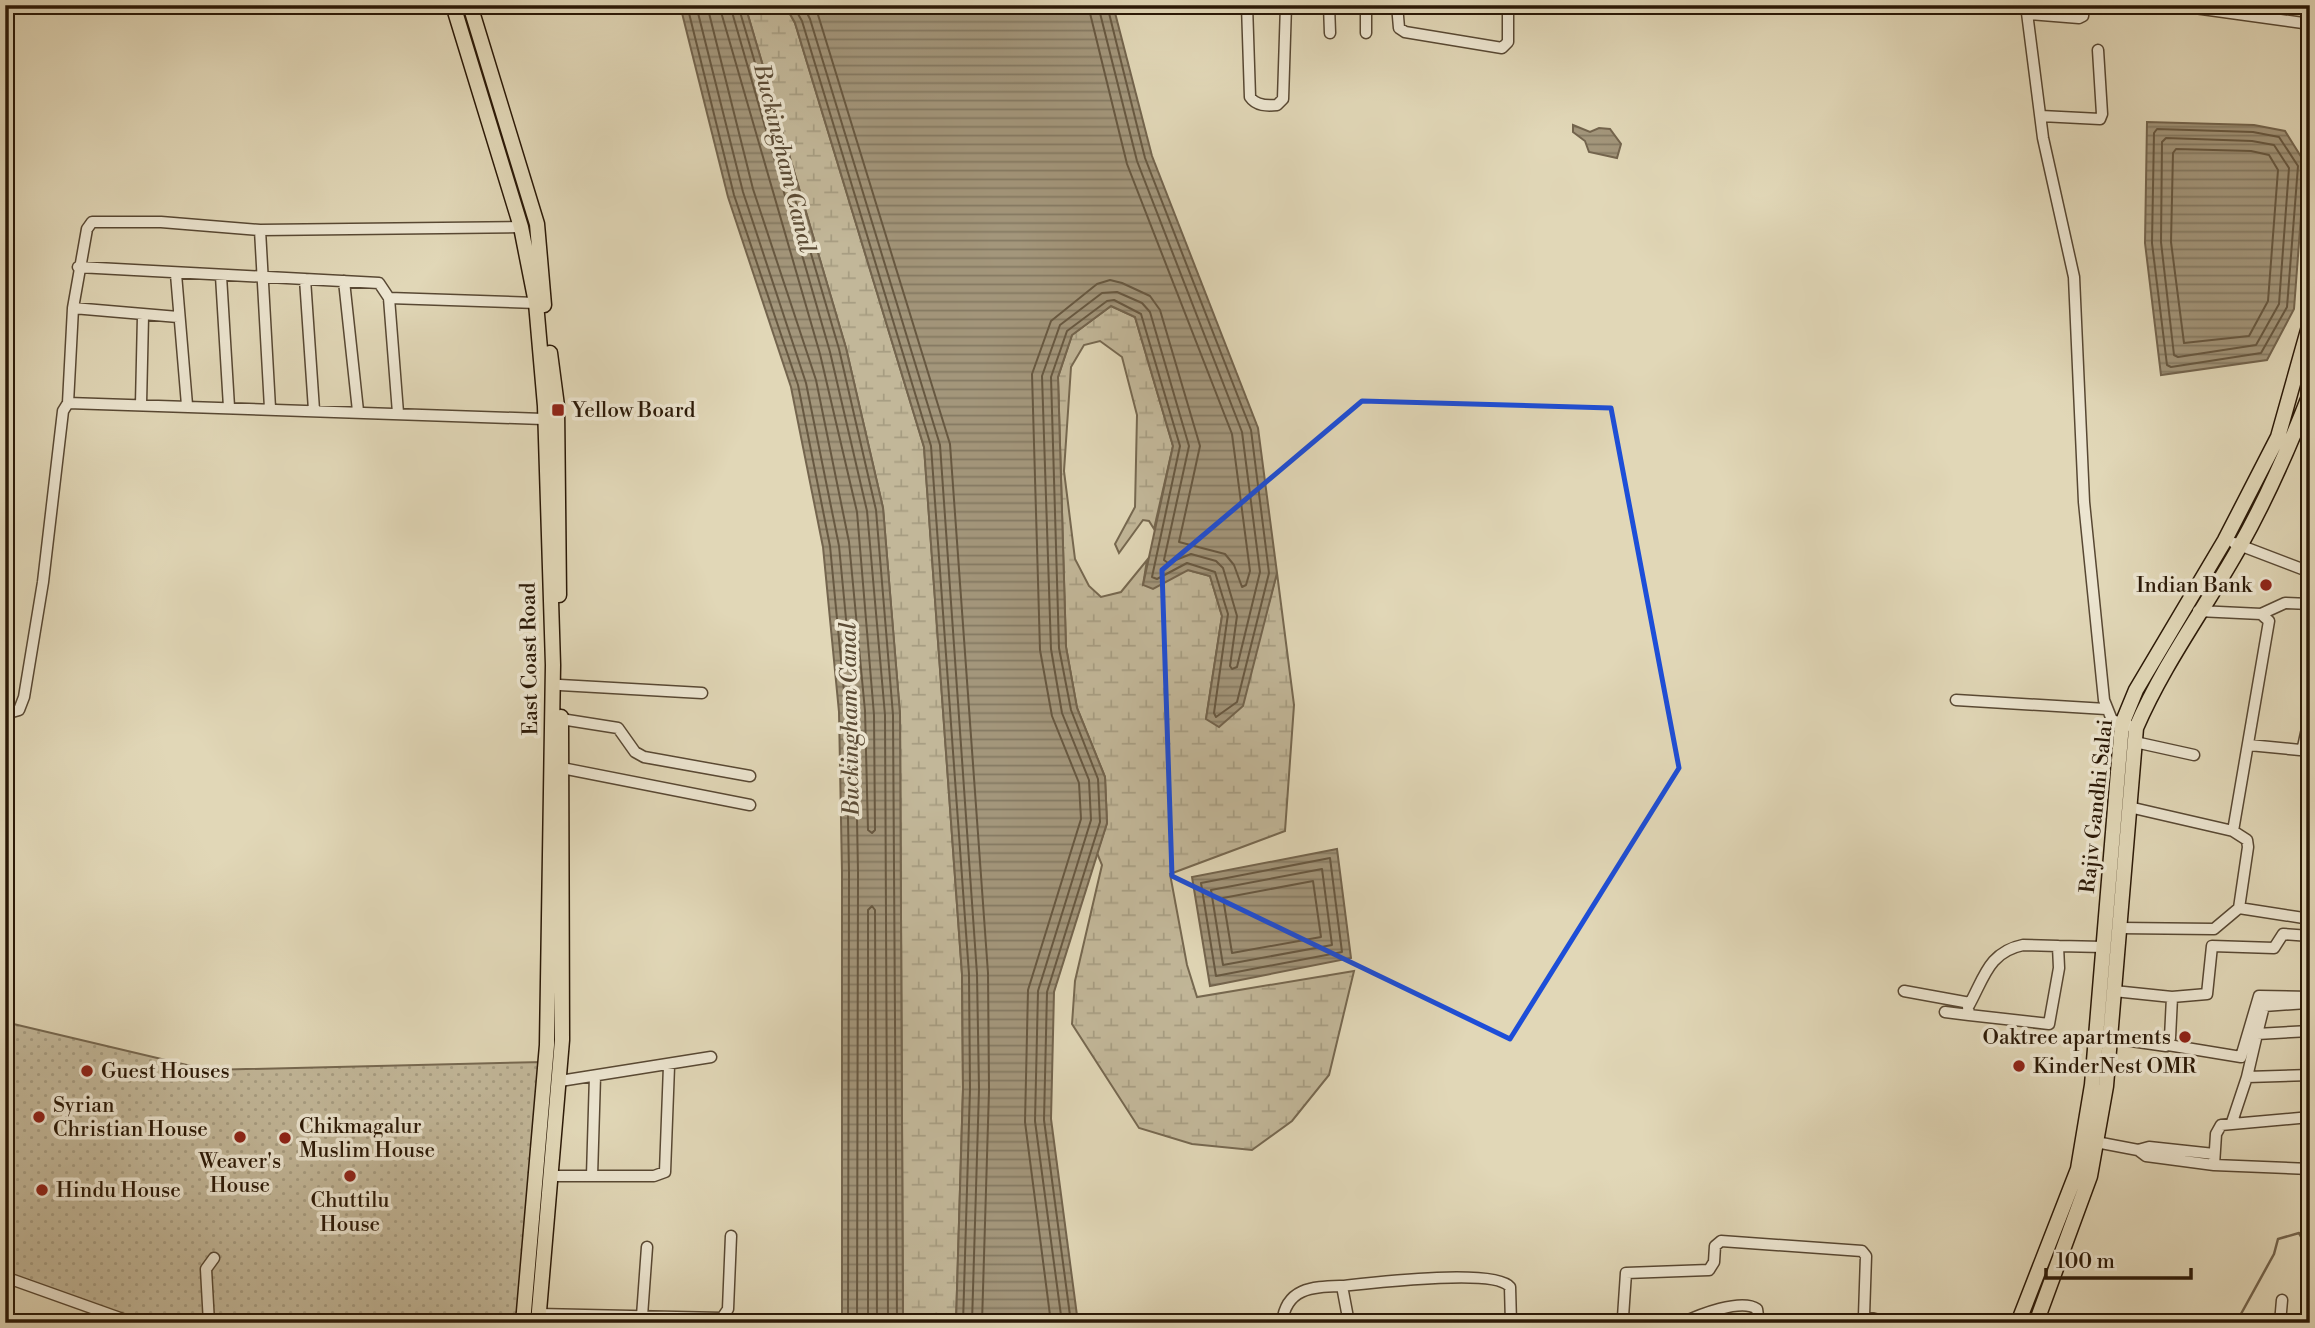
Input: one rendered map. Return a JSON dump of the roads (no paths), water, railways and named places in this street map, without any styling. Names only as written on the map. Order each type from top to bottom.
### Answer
[{"type":"main road","name":"East Coast Road","points":[[453,5],[521,227],[536,303],[542,356],[553,664],[554,1057],[560,1081],[538,1319]]},
{"type":"main road","name":"East Coast Road","points":[[470,5],[537,224],[557,407],[562,768],[554,1057],[523,1323]]},
{"type":"main road","name":"Rajiv Gandhi Salai","points":[[2018,1323],[2078,1169],[2092,1085],[2104,947],[2136,690],[2225,540],[2278,437],[2310,323]]},
{"type":"main road","name":"Rajiv Gandhi Salai","points":[[2036,1323],[2090,1176],[2106,1086],[2129,807],[2131,731],[2198,611],[2241,545],[2310,394]]},
{"type":"street","points":[[1247,5],[1250,97],[1261,105],[1271,106],[1277,105],[1283,99],[1286,5]]},
{"type":"street","points":[[1329,5],[1330,33]]},
{"type":"street","points":[[1366,5],[1366,33]]},
{"type":"street","points":[[1397,5],[1399,28],[1405,32],[1502,48],[1508,42],[1508,5]]},
{"type":"street","points":[[2084,5],[2083,16],[2079,18],[2027,10],[2041,116],[2074,277],[2084,502],[2106,709],[2112,720],[2131,731],[2193,755]]},
{"type":"street","points":[[2173,5],[2310,24]]},
{"type":"street","points":[[2041,116],[2100,119],[2102,114],[2098,50]]},
{"type":"street","points":[[5,715],[19,710],[24,697],[43,582],[63,411],[68,403],[78,267],[87,229],[92,222],[101,220],[260,230],[521,227]]},
{"type":"street","points":[[260,230],[270,408]]},
{"type":"street","points":[[78,267],[176,274],[376,281],[389,298],[398,413]]},
{"type":"street","points":[[176,274],[187,405]]},
{"type":"street","points":[[220,276],[229,407]]},
{"type":"street","points":[[305,279],[314,410]]},
{"type":"street","points":[[344,281],[358,411]]},
{"type":"street","points":[[389,298],[536,303]]},
{"type":"street","points":[[73,308],[178,317]]},
{"type":"street","points":[[141,404],[143,316]]},
{"type":"street","points":[[68,403],[543,419]]},
{"type":"street","points":[[2225,540],[2310,572]]},
{"type":"street","points":[[2261,614],[2285,603],[2310,604]]},
{"type":"street","points":[[2198,611],[2261,614],[2268,617],[2269,624],[2233,831]]},
{"type":"street","points":[[560,685],[702,693]]},
{"type":"street","points":[[1956,700],[2106,709]]},
{"type":"street","points":[[2249,745],[2300,750],[2310,715]]},
{"type":"street","points":[[561,719],[618,728],[635,752],[644,757],[750,776]]},
{"type":"street","points":[[562,768],[750,805]]},
{"type":"street","points":[[2119,928],[2214,929],[2239,908],[2248,847],[2247,840],[2233,831],[2129,807]]},
{"type":"street","points":[[2239,908],[2310,919]]},
{"type":"street","points":[[2114,991],[2172,997],[2207,993],[2213,946],[2274,948],[2283,934],[2310,936]]},
{"type":"street","points":[[1969,1015],[1970,1003],[2000,953],[2023,945],[2104,947]]},
{"type":"street","points":[[1945,1012],[2049,1024],[2059,968],[2058,946]]},
{"type":"street","points":[[1904,991],[1970,1003]]},
{"type":"street","points":[[2110,1038],[2241,1057],[2259,996],[2310,997]]},
{"type":"street","points":[[2168,1045],[2172,997]]},
{"type":"street","points":[[2232,1122],[2247,1077],[2264,1006],[2310,1003]]},
{"type":"street","points":[[2257,1034],[2310,1031]]},
{"type":"street","points":[[560,1081],[668,1066],[711,1057]]},
{"type":"street","points":[[552,1176],[654,1176],[665,1172],[668,1066]]},
{"type":"street","points":[[2247,1077],[2310,1075]]},
{"type":"street","points":[[592,1176],[595,1076]]},
{"type":"street","points":[[2214,1160],[2216,1134],[2221,1125],[2310,1117]]},
{"type":"street","points":[[2096,1142],[2138,1150],[2146,1156],[2310,1170]]},
{"type":"street","points":[[538,1319],[642,1316],[711,1319],[727,1315],[731,1236]]},
{"type":"street","points":[[1628,1323],[1623,1317],[1626,1273],[1709,1270],[1714,1262],[1715,1246],[1721,1241],[1862,1251],[1866,1256],[1863,1314],[1866,1320],[1890,1323]]},
{"type":"street","points":[[642,1316],[647,1247]]},
{"type":"street","points":[[209,1323],[206,1269],[214,1258]]},
{"type":"street","points":[[5,1277],[134,1323]]},
{"type":"street","points":[[1282,1323],[1286,1305],[1298,1292],[1311,1287],[1426,1278],[1496,1280],[1510,1287],[1511,1323]]},
{"type":"street","points":[[1342,1286],[1349,1323]]},
{"type":"street","points":[[2280,1323],[2281,1300]]},
{"type":"street","points":[[1682,1323],[1703,1313],[1749,1305],[1757,1309],[1759,1323]]},
{"type":"water","name":"Buckingham Canal","points":[[680,5],[745,5],[846,348],[883,508],[900,714],[903,1323],[842,1323],[842,872],[839,712],[823,547],[791,387],[728,197]]},
{"type":"water","points":[[785,5],[1113,5],[1152,156],[1258,428],[1277,573],[1243,706],[1219,727],[1206,719],[1222,616],[1210,576],[1188,570],[1153,589],[1143,585],[1173,446],[1135,317],[1111,306],[1072,335],[1058,377],[1066,647],[1077,708],[1105,777],[1107,823],[1054,992],[1051,1119],[1078,1323],[956,1323],[963,1089],[962,974],[924,447],[795,23]]},
{"type":"water","points":[[2147,122],[2254,125],[2285,131],[2305,163],[2294,309],[2267,360],[2161,375],[2145,243]]},
{"type":"water","points":[[1573,125],[1590,132],[1599,128],[1610,129],[1621,144],[1617,158],[1589,152],[1585,141],[1573,132]]},
{"type":"water","points":[[1337,849],[1351,958],[1210,986],[1192,877]]},
{"type":"waterway","points":[[2236,1323],[2274,1254],[2278,1239],[2299,1233],[2310,1252]]},
{"type":"place","name":"Yellow Board","points":[[558,410]]},
{"type":"place","name":"Indian Bank","points":[[2266,585]]},
{"type":"place","name":"Oaktree apartments","points":[[2185,1037]]},
{"type":"place","name":"KinderNest OMR","points":[[2019,1066]]},
{"type":"place","name":"Guest Houses","points":[[87,1071]]},
{"type":"place","name":"Syrian Christian House","points":[[39,1117]]},
{"type":"place","name":"Weaver's House","points":[[240,1137]]},
{"type":"place","name":"Chikmagalur Muslim House","points":[[285,1138]]},
{"type":"place","name":"Chuttilu House","points":[[350,1176]]},
{"type":"place","name":"Hindu House","points":[[42,1190]]}]
